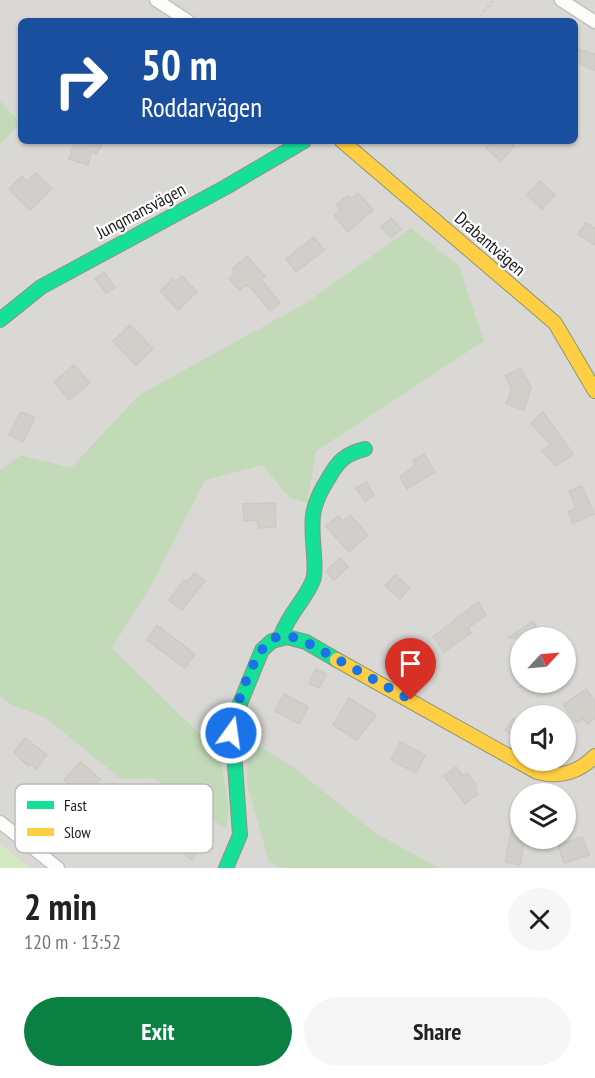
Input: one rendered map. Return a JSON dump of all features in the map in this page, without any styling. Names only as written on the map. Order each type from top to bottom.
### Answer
[{"type":"street","points":[[156,0],[183,18]]},
{"type":"street","points":[[561,0],[595,22]]},
{"type":"street","name":"Jungmansvägen","points":[[0,320],[48,282],[226,187],[299,144]]},
{"type":"street","name":"Drabantvägen","points":[[346,144],[555,323],[572,348],[595,391]]},
{"type":"street","points":[[281,636],[288,616],[313,581],[315,571],[311,519],[315,499],[339,460],[348,453],[365,449]]},
{"type":"street","points":[[226,868],[237,847],[240,835],[232,723],[262,650],[270,640],[281,636],[290,635],[306,642],[537,772],[555,776],[565,775],[582,767],[595,756]]},
{"type":"street","points":[[0,822],[15,834]]},
{"type":"street","points":[[39,853],[58,868]]},
{"type":"path","points":[[478,18],[495,0]]},
{"type":"shaded area","points":[[0,0],[595,0],[595,868],[0,868]]},
{"type":"green space","points":[[0,101],[18,121],[18,125],[0,145]]},
{"type":"green space","points":[[411,228],[459,266],[484,341],[316,451],[307,503],[290,498],[262,465],[205,480],[152,584],[112,648],[220,754],[229,808],[226,829],[213,820],[213,784],[162,784],[154,778],[121,779],[46,718],[12,705],[0,696],[0,470],[21,455],[71,468],[139,395],[306,303]]},
{"type":"green space","points":[[248,739],[292,766],[377,834],[439,868],[281,868],[269,862],[247,784]]},
{"type":"green space","points":[[0,844],[29,868],[0,868]]},
{"type":"building","points":[[578,49],[595,54],[595,71],[578,62]]},
{"type":"building","points":[[74,144],[102,144],[96,154],[92,151],[88,165],[69,159]]},
{"type":"building","points":[[490,144],[512,144],[514,146],[501,161],[486,148]]},
{"type":"building","points":[[36,173],[52,189],[30,210],[9,189],[22,176],[27,181]]},
{"type":"building","points":[[540,181],[555,195],[542,209],[527,195]]},
{"type":"building","points":[[358,193],[373,210],[348,232],[334,215],[340,210],[336,205],[348,195],[351,199]]},
{"type":"building","points":[[391,218],[401,229],[391,238],[381,227]]},
{"type":"building","points":[[586,223],[595,228],[595,245],[578,234]]},
{"type":"building","points":[[314,237],[324,250],[296,272],[286,259]]},
{"type":"building","points":[[247,256],[265,276],[261,279],[280,303],[270,311],[251,288],[246,285],[240,291],[229,278],[235,273],[232,269]]},
{"type":"building","points":[[104,272],[115,287],[106,293],[95,279]]},
{"type":"building","points":[[182,276],[197,292],[178,310],[160,291],[173,279],[175,282]]},
{"type":"building","points":[[130,325],[153,349],[136,365],[113,341]]},
{"type":"building","points":[[74,365],[90,383],[69,400],[54,382]]},
{"type":"building","points":[[521,368],[531,388],[524,410],[506,404],[512,389],[505,376]]},
{"type":"building","points":[[21,412],[35,418],[23,442],[9,435]]},
{"type":"building","points":[[543,412],[573,454],[556,466],[542,451],[551,445],[531,423]]},
{"type":"building","points":[[424,454],[435,472],[407,489],[400,477],[415,465],[413,461]]},
{"type":"building","points":[[366,482],[374,495],[365,501],[356,488]]},
{"type":"building","points":[[582,486],[594,514],[573,523],[568,512],[576,508],[569,491]]},
{"type":"building","points":[[275,503],[276,527],[258,528],[257,520],[244,521],[243,504]]},
{"type":"building","points":[[350,515],[368,535],[349,552],[326,526],[338,516],[343,521]]},
{"type":"building","points":[[340,558],[348,567],[334,580],[326,571]]},
{"type":"building","points":[[194,573],[205,581],[182,610],[169,600],[184,580],[187,582]]},
{"type":"building","points":[[395,575],[410,588],[400,599],[385,586]]},
{"type":"building","points":[[478,602],[486,615],[468,628],[471,633],[444,652],[433,637]]},
{"type":"building","points":[[533,621],[537,627],[524,627]]},
{"type":"building","points":[[157,625],[195,654],[185,668],[147,640]]},
{"type":"building","points":[[316,669],[326,674],[319,688],[309,683]]},
{"type":"building","points":[[586,689],[595,701],[595,718],[587,724],[583,718],[577,723],[576,705],[563,705]]},
{"type":"building","points":[[284,694],[308,707],[299,724],[275,711]]},
{"type":"building","points":[[349,698],[376,715],[357,740],[333,725]]},
{"type":"building","points":[[510,722],[510,733],[505,730]]},
{"type":"building","points":[[25,738],[47,755],[36,769],[30,764],[28,766],[14,752]]},
{"type":"building","points":[[400,742],[425,755],[416,773],[391,760]]},
{"type":"building","points":[[81,762],[100,779],[95,784],[68,784],[64,780]]},
{"type":"building","points":[[456,767],[463,776],[467,773],[477,786],[474,789],[478,794],[465,804],[444,776]]},
{"type":"building","points":[[582,837],[589,855],[564,863],[559,849],[576,849],[576,839]]},
{"type":"building","points":[[510,838],[510,849],[523,849],[520,865],[505,862]]},
{"type":"building","points":[[183,853],[197,853],[192,860]]},
{"type":"traffic: fast","points":[[0,320],[41,287],[226,187],[299,144]]},
{"type":"traffic: fast","points":[[281,636],[314,577],[312,523],[315,506],[322,489],[339,463],[352,453],[365,449]]},
{"type":"traffic: fast","points":[[226,868],[240,835],[232,723],[262,650],[272,641],[287,637],[306,642],[337,660]]},
{"type":"traffic: slow","points":[[346,144],[555,323],[595,391]]},
{"type":"traffic: slow","points":[[337,660],[537,772],[568,773],[582,767],[595,756]]},
{"type":"route","points":[[231,733],[235,711],[262,650],[270,640],[281,636],[290,635],[306,642],[411,700]]}]
